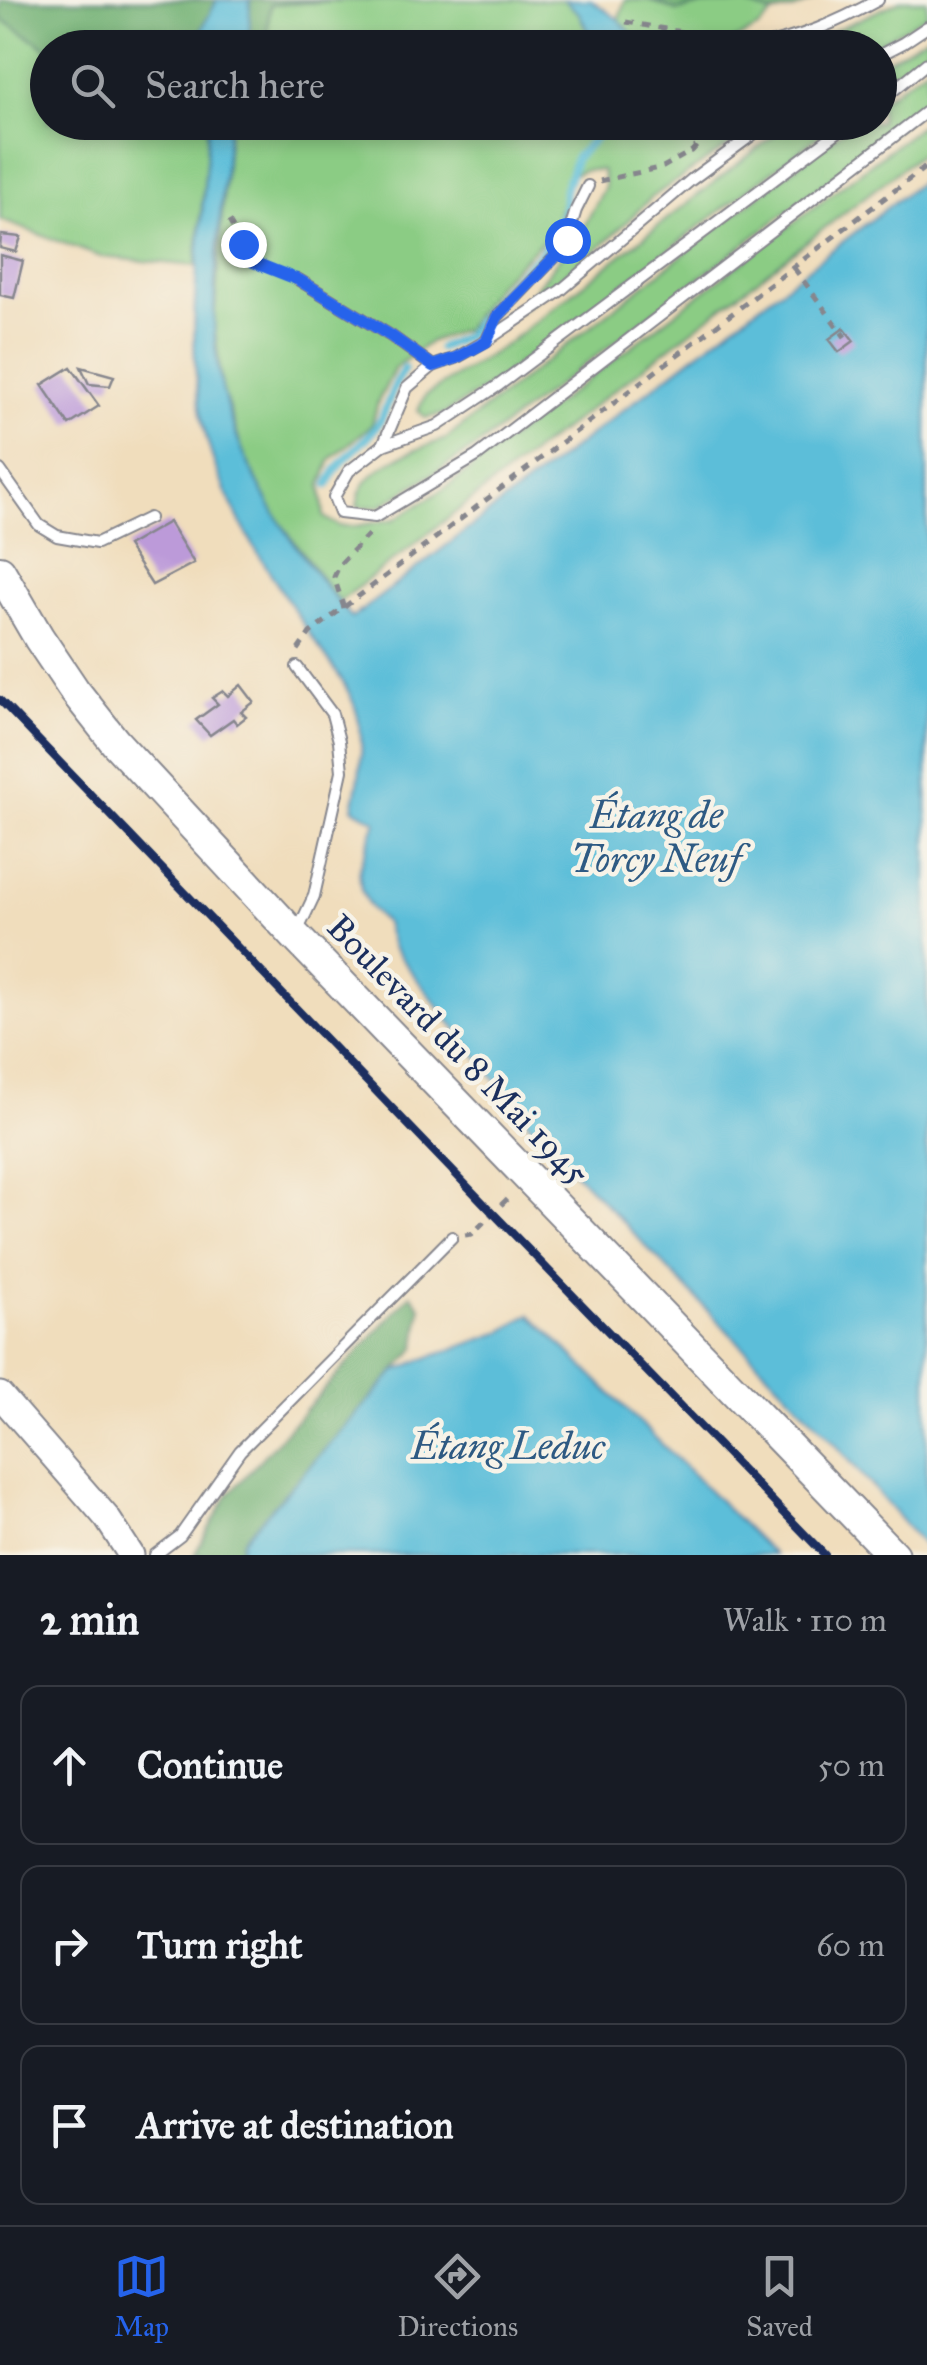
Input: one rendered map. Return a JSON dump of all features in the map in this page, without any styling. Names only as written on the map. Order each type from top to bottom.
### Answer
[{"type":"main road","name":"Boulevard du 8 Mai 1945","points":[[0,571],[39,638],[115,742],[295,936],[894,1555]]},
{"type":"street","points":[[0,1395],[106,1518],[131,1555]]},
{"type":"lane","points":[[817,30],[878,0]]},
{"type":"lane","points":[[897,46],[927,27]]},
{"type":"lane","points":[[897,88],[927,63]]},
{"type":"lane","points":[[897,134],[927,111]]},
{"type":"lane","points":[[384,445],[406,388],[433,366],[486,342],[560,290],[690,180],[745,140]]},
{"type":"lane","points":[[827,140],[499,385],[436,426],[384,445],[348,471],[334,497],[340,513],[375,516],[477,456],[889,140]]},
{"type":"lane","points":[[486,342],[497,317],[567,240],[588,186]]},
{"type":"lane","points":[[299,280],[433,366]]},
{"type":"lane","points":[[0,470],[38,525],[56,536],[97,542],[149,518]]},
{"type":"lane","points":[[295,936],[314,896],[342,771],[340,741],[332,714],[297,667]]},
{"type":"lane","points":[[155,1555],[180,1536],[240,1451],[452,1237]]},
{"type":"path","points":[[626,22],[674,30]]},
{"type":"path","points":[[588,186],[663,167],[692,152],[702,140]]},
{"type":"path","points":[[310,633],[927,166]]},
{"type":"path","points":[[229,220],[253,262],[299,280]]},
{"type":"path","points":[[794,268],[845,336]]},
{"type":"path","points":[[344,608],[334,577],[340,564],[376,526],[375,516]]},
{"type":"path","points":[[452,1237],[472,1234],[530,1179]]},
{"type":"green space","points":[[0,0],[217,0],[202,30],[30,30],[30,37],[0,18]]},
{"type":"green space","points":[[250,0],[343,0],[270,5],[268,30],[249,30]]},
{"type":"green space","points":[[343,0],[564,0],[579,13],[587,30],[268,30],[270,5]]},
{"type":"green space","points":[[625,0],[650,0],[677,11],[703,5],[745,4],[773,14],[754,30],[628,30],[618,20]]},
{"type":"green space","points":[[650,0],[815,0],[773,14],[745,4],[703,5],[677,11]]},
{"type":"green space","points":[[902,0],[927,0],[927,15],[897,32],[836,30]]},
{"type":"green space","points":[[0,18],[30,37],[30,140],[207,140],[196,266],[101,257],[0,220]]},
{"type":"green space","points":[[927,36],[927,52],[897,76],[897,54]]},
{"type":"green space","points":[[927,67],[927,104],[897,128],[897,89]]},
{"type":"green space","points":[[927,121],[927,149],[339,602],[272,511],[243,452],[222,388],[214,323],[228,140],[736,140],[652,197],[607,241],[515,314],[583,228],[605,187],[602,170],[584,170],[569,176],[549,235],[498,283],[464,330],[431,341],[395,368],[378,402],[372,425],[331,459],[321,486],[324,517],[339,526],[395,519],[447,487]]},
{"type":"green space","points":[[768,140],[814,140],[495,382],[444,414],[425,418],[418,410],[426,395],[507,344]]},
{"type":"green space","points":[[830,140],[882,140],[476,447],[379,507],[357,507],[361,490],[377,471],[399,457],[446,439]]},
{"type":"green space","points":[[411,1294],[421,1307],[416,1348],[243,1540],[240,1555],[194,1555],[228,1495]]},
{"type":"water","points":[[217,0],[250,0],[249,30],[202,30]]},
{"type":"water","points":[[564,0],[591,0],[628,30],[587,30],[579,13]]},
{"type":"water","name":"Étang de Torcy Neuf","points":[[207,140],[227,140],[214,320],[217,362],[226,402],[239,442],[277,517],[352,618],[927,177],[927,1550],[825,1432],[537,1133],[392,947],[385,923],[370,907],[361,889],[359,871],[376,821],[353,808],[361,746],[356,710],[342,680],[248,537],[223,486],[205,432],[198,393],[194,316]]},
{"type":"water","name":"Étang Leduc","points":[[530,1314],[774,1555],[240,1555],[243,1540],[395,1372],[502,1332]]},
{"type":"building","points":[[1,235],[21,237],[16,252],[0,248]]},
{"type":"building","points":[[0,255],[23,261],[14,298],[0,295]]},
{"type":"building","points":[[844,328],[854,341],[839,352],[829,339]]},
{"type":"building","points":[[71,367],[99,406],[69,425],[42,385]]},
{"type":"building","points":[[81,367],[114,376],[110,386],[89,384]]},
{"type":"building","points":[[169,522],[194,563],[152,585],[127,546]]},
{"type":"building","points":[[241,685],[254,702],[241,712],[246,717],[237,724],[233,719],[210,735],[196,720],[218,704],[212,698],[223,691],[228,696]]},
{"type":"waterway","points":[[440,348],[466,336],[502,290],[557,234],[565,189],[576,157],[593,140]]},
{"type":"waterway","points":[[328,485],[333,474],[380,421],[404,369]]},
{"type":"railway","points":[[0,700],[825,1555]]},
{"type":"route","points":[[243,244],[253,262],[299,280],[433,366],[486,342],[497,317],[567,240]]}]
